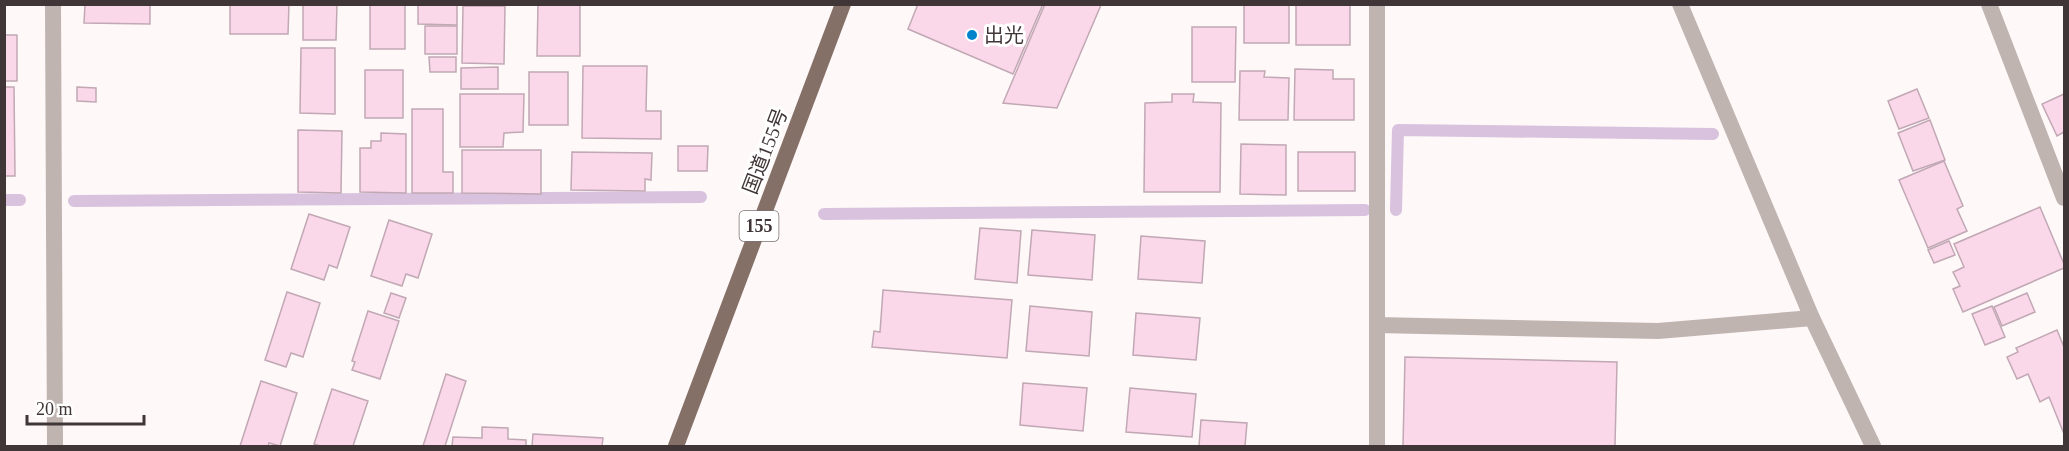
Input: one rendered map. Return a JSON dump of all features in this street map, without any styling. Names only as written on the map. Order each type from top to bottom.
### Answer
[{"type":"highway","name":"国道155号","points":[[676,447],[843,4]]},
{"type":"street","points":[[53,4],[55,447]]},
{"type":"street","points":[[1377,4],[1377,447]]},
{"type":"street","points":[[1680,4],[1812,318],[1873,447]]},
{"type":"street","points":[[1989,4],[2064,198]]},
{"type":"street","points":[[1377,325],[1658,331],[1812,318]]},
{"type":"building","points":[[85,4],[150,4],[150,24],[84,23]]},
{"type":"building","points":[[230,4],[289,4],[288,34],[230,34]]},
{"type":"building","points":[[303,4],[337,4],[336,40],[303,40]]},
{"type":"building","points":[[370,4],[405,4],[405,49],[370,49]]},
{"type":"building","points":[[418,4],[457,4],[457,25],[418,24]]},
{"type":"building","points":[[538,4],[580,4],[580,56],[537,56]]},
{"type":"building","points":[[918,4],[1043,4],[1013,74],[908,29]]},
{"type":"building","points":[[1045,4],[1101,5],[1057,108],[1003,103]]},
{"type":"building","points":[[1244,4],[1289,4],[1289,43],[1244,43]]},
{"type":"building","points":[[1296,4],[1350,4],[1350,45],[1296,45]]},
{"type":"building","points":[[463,6],[505,6],[504,64],[462,63]]},
{"type":"building","points":[[425,26],[457,26],[457,54],[425,54]]},
{"type":"building","points":[[1192,27],[1236,27],[1235,82],[1192,82]]},
{"type":"building","points":[[4,35],[17,35],[17,81],[4,81]]},
{"type":"building","points":[[301,48],[335,48],[335,114],[300,113]]},
{"type":"building","points":[[429,57],[456,57],[456,72],[430,72]]},
{"type":"building","points":[[583,66],[647,66],[646,111],[661,111],[661,139],[582,138]]},
{"type":"building","points":[[498,67],[498,89],[461,89],[461,68]]},
{"type":"building","points":[[1295,69],[1333,70],[1333,79],[1354,79],[1354,120],[1294,120]]},
{"type":"building","points":[[365,70],[403,70],[403,118],[365,118]]},
{"type":"building","points":[[1240,71],[1265,71],[1264,77],[1289,78],[1288,120],[1239,120]]},
{"type":"building","points":[[529,72],[568,72],[568,125],[529,125]]},
{"type":"building","points":[[4,87],[14,87],[15,176],[4,176]]},
{"type":"building","points":[[77,87],[96,88],[96,102],[77,101]]},
{"type":"building","points":[[1917,89],[1929,118],[1899,129],[1888,101]]},
{"type":"building","points":[[460,94],[524,94],[523,132],[504,133],[503,147],[460,147]]},
{"type":"building","points":[[1172,94],[1194,94],[1193,102],[1221,103],[1220,192],[1144,192],[1145,103],[1172,102]]},
{"type":"building","points":[[2064,94],[2064,132],[2057,136],[2042,104]]},
{"type":"building","points":[[412,109],[443,109],[443,172],[453,172],[453,193],[412,193]]},
{"type":"building","points":[[1930,120],[1945,160],[1913,171],[1898,133]]},
{"type":"building","points":[[298,130],[342,131],[341,193],[298,192]]},
{"type":"building","points":[[381,133],[406,134],[406,193],[360,192],[360,148],[371,148],[371,141],[381,141]]},
{"type":"building","points":[[1241,144],[1286,145],[1286,195],[1240,194]]},
{"type":"building","points":[[678,146],[708,146],[707,171],[678,171]]},
{"type":"building","points":[[462,150],[541,150],[541,194],[462,193]]},
{"type":"building","points":[[572,152],[652,153],[651,180],[645,179],[645,191],[571,190]]},
{"type":"building","points":[[1298,152],[1355,152],[1355,191],[1298,191]]},
{"type":"building","points":[[1944,161],[1963,206],[1957,209],[1967,231],[1928,248],[1899,180]]},
{"type":"building","points":[[2040,207],[2064,268],[1963,312],[1953,289],[1960,286],[1953,272],[1964,267],[1954,244]]},
{"type":"building","points":[[309,214],[350,227],[337,268],[329,265],[324,280],[291,269]]},
{"type":"building","points":[[389,220],[432,234],[418,278],[406,274],[402,286],[371,276]]},
{"type":"building","points":[[980,228],[1021,231],[1017,283],[975,279]]},
{"type":"building","points":[[1032,230],[1095,235],[1092,280],[1028,275]]},
{"type":"building","points":[[1141,236],[1205,241],[1202,283],[1138,279]]},
{"type":"building","points":[[1949,241],[1955,255],[1934,263],[1928,250]]},
{"type":"building","points":[[883,290],[1012,300],[1007,358],[872,347],[874,331],[880,332]]},
{"type":"building","points":[[287,292],[320,303],[303,357],[291,353],[286,367],[265,360]]},
{"type":"building","points":[[391,293],[406,298],[399,318],[384,313]]},
{"type":"building","points":[[2027,293],[2035,312],[2002,326],[1994,307]]},
{"type":"building","points":[[1030,306],[1092,312],[1089,356],[1026,351]]},
{"type":"building","points":[[1992,306],[2005,337],[1985,345],[1972,314]]},
{"type":"building","points":[[368,311],[399,321],[380,379],[352,370],[355,362],[352,361]]},
{"type":"building","points":[[1136,313],[1200,318],[1196,360],[1133,355]]},
{"type":"building","points":[[2057,330],[2064,347],[2064,434],[2049,397],[2040,402],[2028,374],[2017,379],[2007,357],[2018,352],[2016,348]]},
{"type":"building","points":[[1405,357],[1617,362],[1615,446],[1403,446]]},
{"type":"building","points":[[446,374],[466,381],[445,446],[423,446]]},
{"type":"building","points":[[261,381],[297,393],[280,446],[269,443],[268,446],[240,446]]},
{"type":"building","points":[[1023,383],[1087,388],[1083,431],[1020,425]]},
{"type":"building","points":[[1130,388],[1196,394],[1192,437],[1126,432]]},
{"type":"building","points":[[332,389],[368,401],[353,446],[314,444]]},
{"type":"building","points":[[1201,420],[1247,423],[1245,446],[1199,446]]},
{"type":"building","points":[[482,427],[508,428],[508,439],[526,440],[526,446],[452,446],[453,437],[482,438]]},
{"type":"building","points":[[533,434],[603,438],[602,446],[532,446]]},
{"type":"waterway","points":[[1396,210],[1398,130],[1713,134]]},
{"type":"waterway","points":[[74,201],[701,197]]},
{"type":"waterway","points":[[4,200],[20,200]]},
{"type":"waterway","points":[[824,214],[1365,210]]},
{"type":"place","name":"出光","points":[[972,35]]}]
